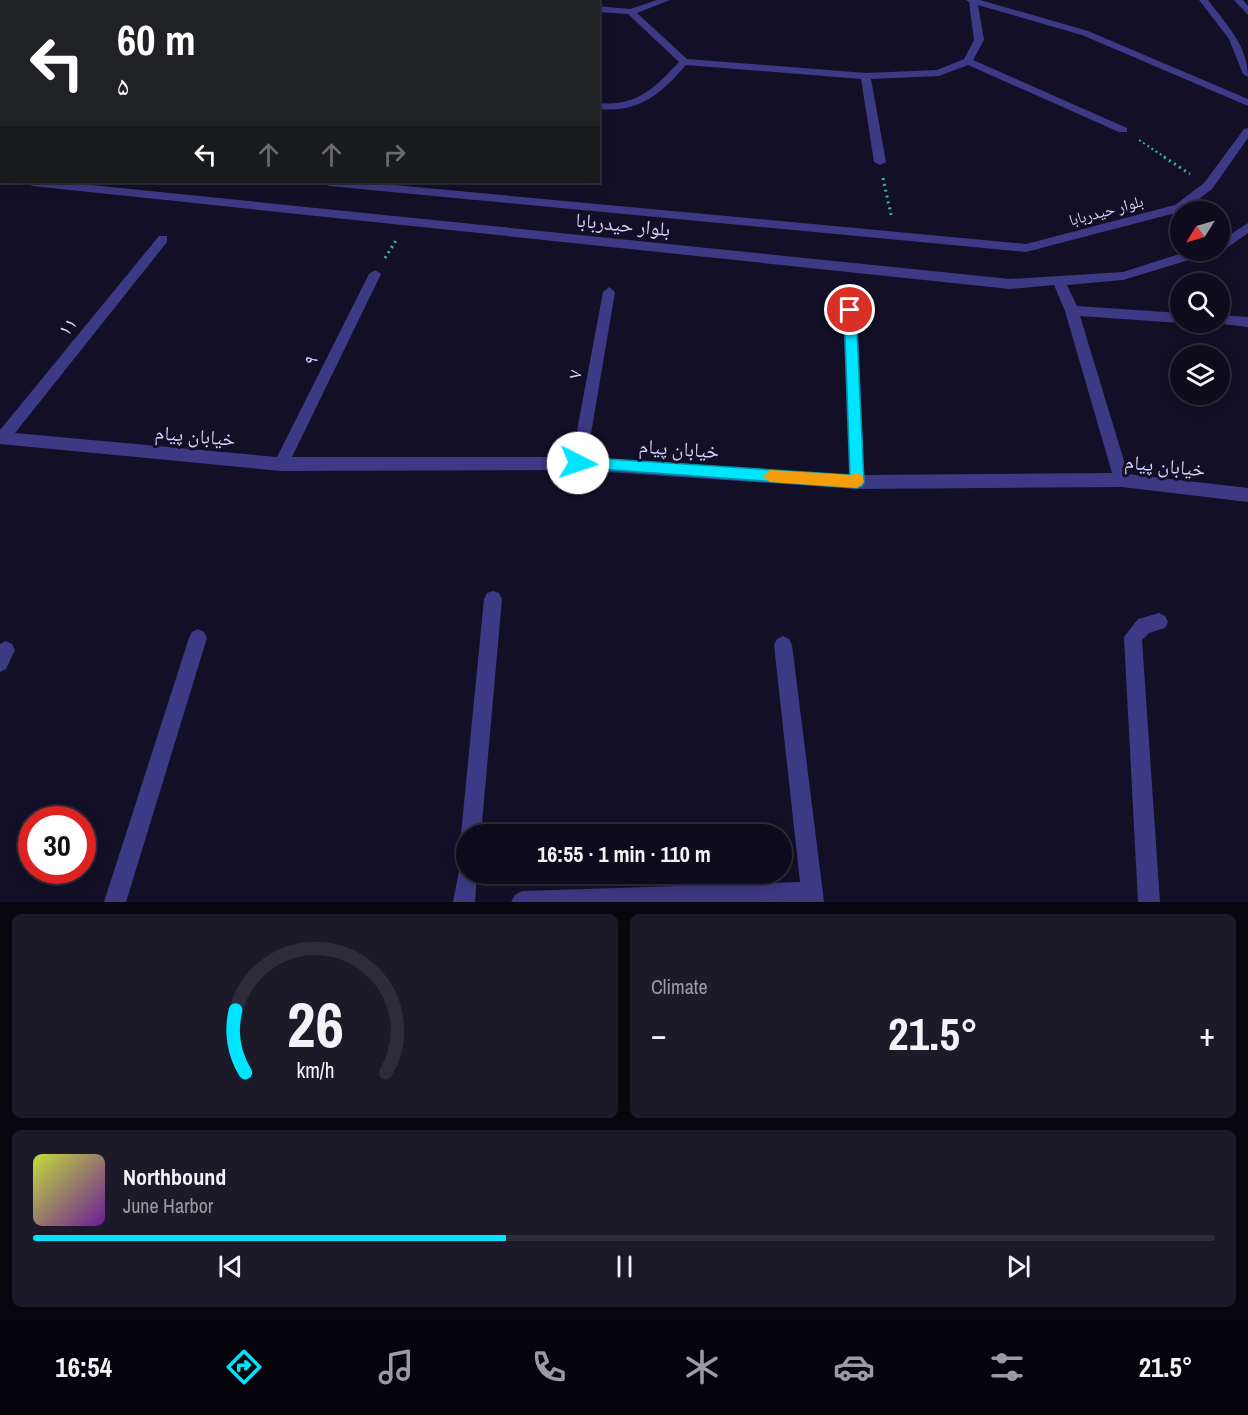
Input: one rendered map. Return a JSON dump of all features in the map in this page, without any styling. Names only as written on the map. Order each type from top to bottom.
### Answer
[{"type":"street","points":[[600,9],[631,12],[666,0]]},
{"type":"street","points":[[631,12],[684,62],[866,76],[939,73],[968,61],[980,40],[972,0],[1085,33],[1248,103]]},
{"type":"street","points":[[1203,0],[1233,39],[1248,74]]},
{"type":"street","points":[[1238,0],[1248,12]]},
{"type":"street","points":[[968,61],[1123,130]]},
{"type":"street","points":[[600,106],[618,108],[659,90],[684,62]]},
{"type":"street","points":[[866,76],[880,162]]},
{"type":"street","name":"بلوار حیدربابا","points":[[341,183],[1026,248],[1179,208],[1208,186],[1248,131]]},
{"type":"street","name":"بلوار حیدربابا","points":[[42,183],[1010,284],[1123,276],[1172,261]]},
{"type":"street","points":[[1230,240],[1248,227]]},
{"type":"street","name":"۱۱","points":[[1,438],[163,239]]},
{"type":"street","name":"۹","points":[[281,464],[375,274]]},
{"type":"street","points":[[1058,279],[1072,311],[1122,480]]},
{"type":"street","name":"۷","points":[[578,463],[609,292]]},
{"type":"street","points":[[850,310],[857,482]]},
{"type":"street","points":[[1072,311],[1170,317]]},
{"type":"street","points":[[1230,321],[1248,322]]},
{"type":"street","name":"خیابان پیام","points":[[1,438],[281,464],[578,463],[857,482],[1122,480],[1248,495]]},
{"type":"street","points":[[472,824],[493,599]]},
{"type":"street","points":[[1149,902],[1133,637],[1144,625],[1159,622]]},
{"type":"street","points":[[115,902],[198,638]]},
{"type":"street","points":[[522,902],[812,897],[783,645]]},
{"type":"street","points":[[464,902],[466,884]]},
{"type":"path","points":[[1123,130],[1208,186]]},
{"type":"path","points":[[880,162],[896,235]]},
{"type":"path","points":[[375,274],[409,221]]},
{"type":"slow traffic","points":[[770,476],[857,482],[857,479]]},
{"type":"route","points":[[578,463],[857,482],[850,310]]}]
